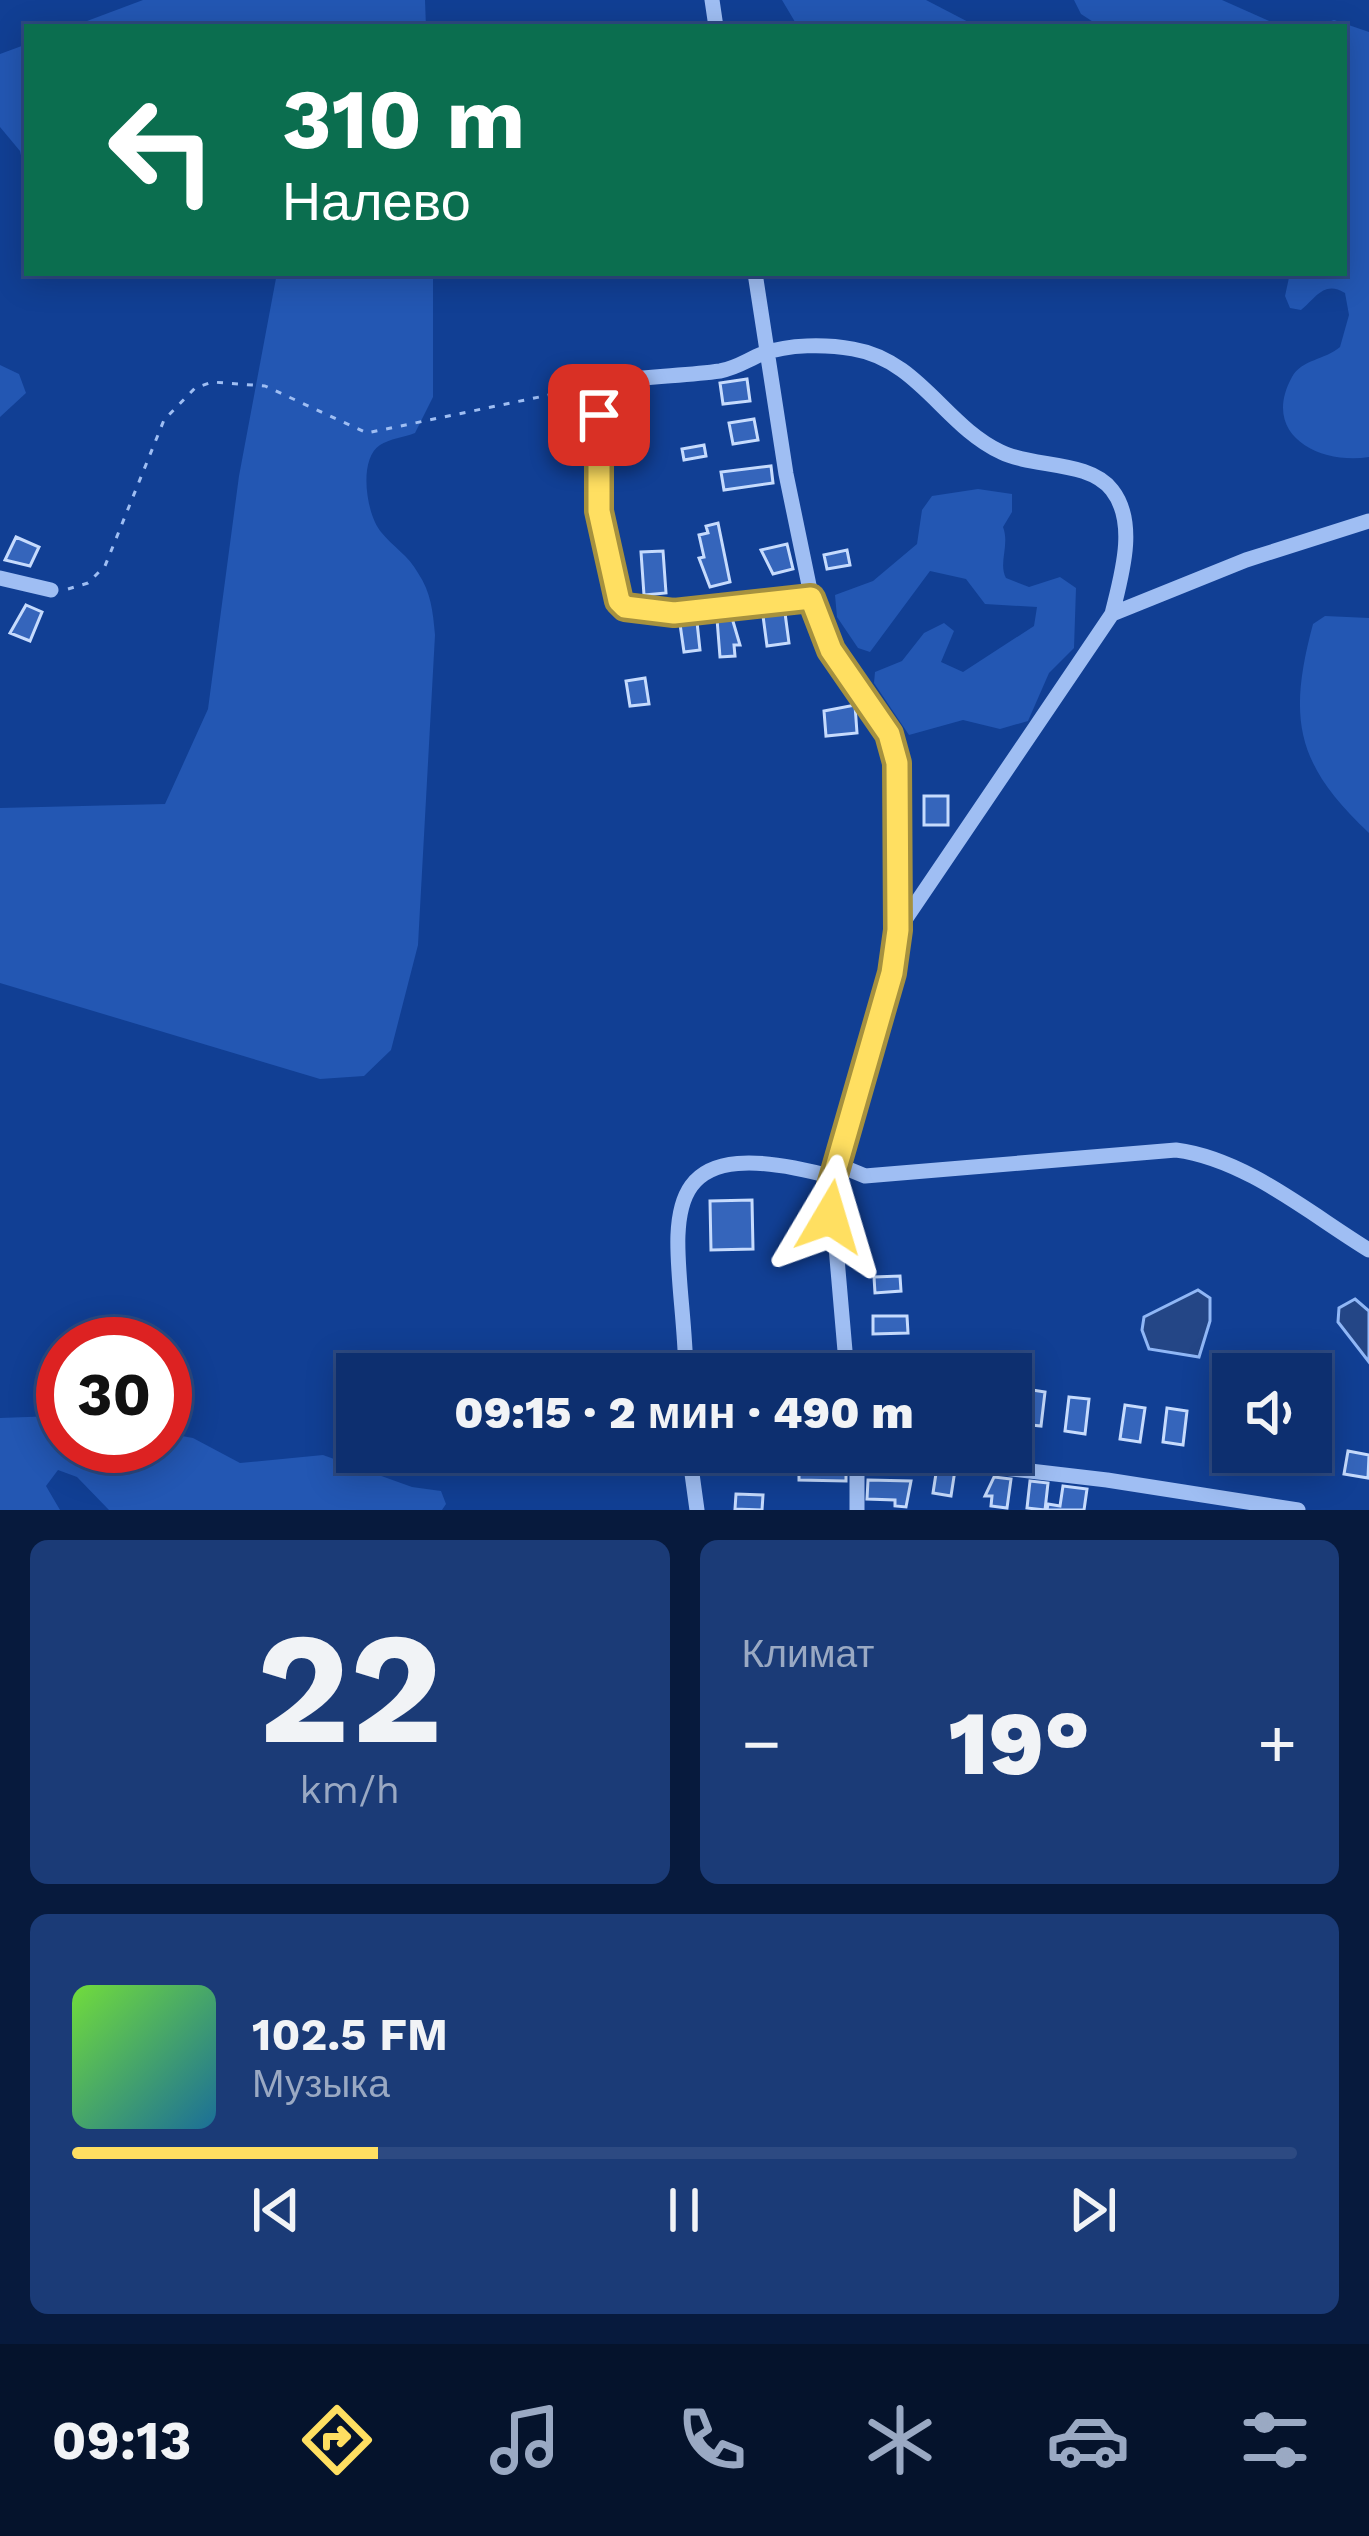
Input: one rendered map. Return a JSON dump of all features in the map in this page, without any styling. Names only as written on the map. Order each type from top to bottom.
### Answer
[{"type":"street","points":[[755,276],[811,598],[831,650],[895,749],[898,930],[892,973],[835,1171],[830,1217],[846,1353]]},
{"type":"street","points":[[811,598],[674,613],[625,607],[619,601],[599,511],[597,463],[599,415],[611,382],[729,369],[768,352],[824,346],[868,353],[902,370],[1001,452],[1102,480],[1115,493],[1126,537],[1112,614],[898,930]]},
{"type":"street","points":[[1112,614],[1246,560],[1369,521]]},
{"type":"street","points":[[0,578],[51,590]]},
{"type":"street","points":[[684,1353],[676,1260],[680,1212],[690,1183],[707,1171],[736,1166],[865,1176],[1176,1150],[1202,1153],[1235,1167],[1369,1250]]},
{"type":"street","points":[[1032,1471],[1298,1510]]},
{"type":"street","points":[[691,1473],[697,1510]]},
{"type":"street","points":[[856,1510],[857,1473]]},
{"type":"path","points":[[51,590],[88,583],[106,566],[164,419],[195,388],[212,382],[265,386],[367,434],[611,382]]},
{"type":"shaded area","points":[[143,0],[425,0],[426,24],[79,24]]},
{"type":"shaded area","points":[[782,0],[926,0],[972,24],[796,24]]},
{"type":"shaded area","points":[[1074,0],[1222,0],[1276,24],[1096,24],[1081,14]]},
{"type":"shaded area","points":[[1347,24],[1369,32],[1369,457],[1332,456],[1300,442],[1289,430],[1284,397],[1292,377],[1340,347],[1349,315],[1345,293],[1338,290],[1321,292],[1301,310],[1290,308],[1285,296],[1289,276],[1347,276]]},
{"type":"shaded area","points":[[24,45],[24,169],[20,151],[0,127],[0,54]]},
{"type":"shaded area","points":[[276,276],[433,276],[433,397],[415,433],[388,441],[373,452],[367,474],[368,500],[376,524],[422,580],[431,602],[435,635],[418,945],[391,1050],[364,1076],[320,1079],[0,983],[0,808],[165,804],[208,709],[239,476]]},
{"type":"shaded area","points":[[0,365],[19,374],[26,393],[0,417]]},
{"type":"shaded area","points":[[978,489],[1012,494],[1012,512],[1003,527],[1006,578],[1029,587],[1060,577],[1076,588],[1074,648],[1049,673],[1028,721],[1000,729],[963,720],[909,735],[874,683],[875,672],[902,661],[924,633],[944,623],[954,631],[941,662],[963,672],[1034,626],[1037,607],[985,604],[966,579],[930,571],[870,652],[858,648],[837,617],[835,595],[873,581],[917,544],[922,510],[932,496]]},
{"type":"shaded area","points":[[1325,616],[1369,618],[1369,833],[1326,785],[1304,739],[1300,715],[1305,658],[1313,624]]},
{"type":"shaded area","points":[[1198,1290],[1210,1298],[1210,1321],[1199,1357],[1149,1349],[1142,1330],[1144,1317]]},
{"type":"shaded area","points":[[1355,1299],[1369,1311],[1369,1362],[1338,1322],[1339,1308]]},
{"type":"shaded area","points":[[36,1417],[36,1473],[56,1473],[46,1486],[60,1510],[0,1510],[0,1418]]},
{"type":"shaded area","points":[[192,1438],[240,1463],[323,1455],[336,1460],[336,1473],[373,1473],[441,1491],[446,1504],[442,1510],[109,1510],[77,1477],[66,1473],[192,1473]]},
{"type":"building","points":[[747,379],[750,401],[723,404],[720,383]]},
{"type":"building","points":[[754,419],[758,440],[733,444],[729,423]]},
{"type":"building","points":[[704,445],[706,456],[684,460],[682,449]]},
{"type":"building","points":[[771,466],[773,483],[724,490],[721,472]]},
{"type":"building","points":[[718,523],[730,582],[710,587],[699,558],[704,557],[699,535],[708,533],[706,526]]},
{"type":"building","points":[[16,537],[39,547],[30,566],[5,560]]},
{"type":"building","points":[[787,544],[793,569],[773,574],[761,550]]},
{"type":"building","points":[[847,550],[850,565],[827,569],[824,555]]},
{"type":"building","points":[[663,551],[666,593],[644,595],[641,552]]},
{"type":"building","points":[[26,605],[42,612],[30,641],[10,633]]},
{"type":"building","points":[[785,613],[789,643],[767,646],[763,616]]},
{"type":"building","points":[[732,618],[740,645],[734,645],[735,656],[720,657],[717,619]]},
{"type":"building","points":[[697,622],[700,650],[684,652],[680,624]]},
{"type":"building","points":[[645,678],[649,704],[630,706],[626,681]]},
{"type":"building","points":[[855,705],[857,733],[826,736],[824,711]]},
{"type":"building","points":[[924,796],[948,796],[948,825],[924,825]]},
{"type":"building","points":[[752,1200],[753,1249],[711,1250],[710,1201]]},
{"type":"building","points":[[900,1276],[901,1291],[875,1293],[874,1277]]},
{"type":"building","points":[[873,1316],[907,1316],[908,1333],[873,1334]]},
{"type":"building","points":[[1032,1390],[1045,1392],[1041,1426],[1032,1425]]},
{"type":"building","points":[[1069,1397],[1089,1399],[1085,1434],[1065,1431]]},
{"type":"building","points":[[1125,1405],[1145,1408],[1140,1442],[1120,1439]]},
{"type":"building","points":[[1167,1408],[1187,1411],[1183,1445],[1163,1442]]},
{"type":"building","points":[[1348,1451],[1369,1455],[1368,1478],[1344,1474]]},
{"type":"building","points":[[799,1473],[846,1473],[846,1481],[799,1480]]},
{"type":"building","points":[[936,1473],[955,1473],[951,1496],[933,1493]]},
{"type":"building","points":[[994,1477],[1011,1479],[1007,1508],[991,1506],[992,1496],[985,1496]]},
{"type":"building","points":[[868,1480],[911,1481],[906,1507],[895,1506],[895,1500],[867,1499]]},
{"type":"building","points":[[1030,1481],[1048,1483],[1045,1510],[1027,1508]]},
{"type":"building","points":[[1063,1486],[1087,1489],[1084,1510],[1047,1510],[1048,1504],[1060,1506]]},
{"type":"building","points":[[736,1494],[763,1495],[762,1510],[735,1509]]},
{"type":"route","points":[[599,415],[599,511],[619,601],[625,607],[674,613],[811,598],[831,650],[895,749],[898,930],[892,973],[830,1189],[830,1217]]}]
